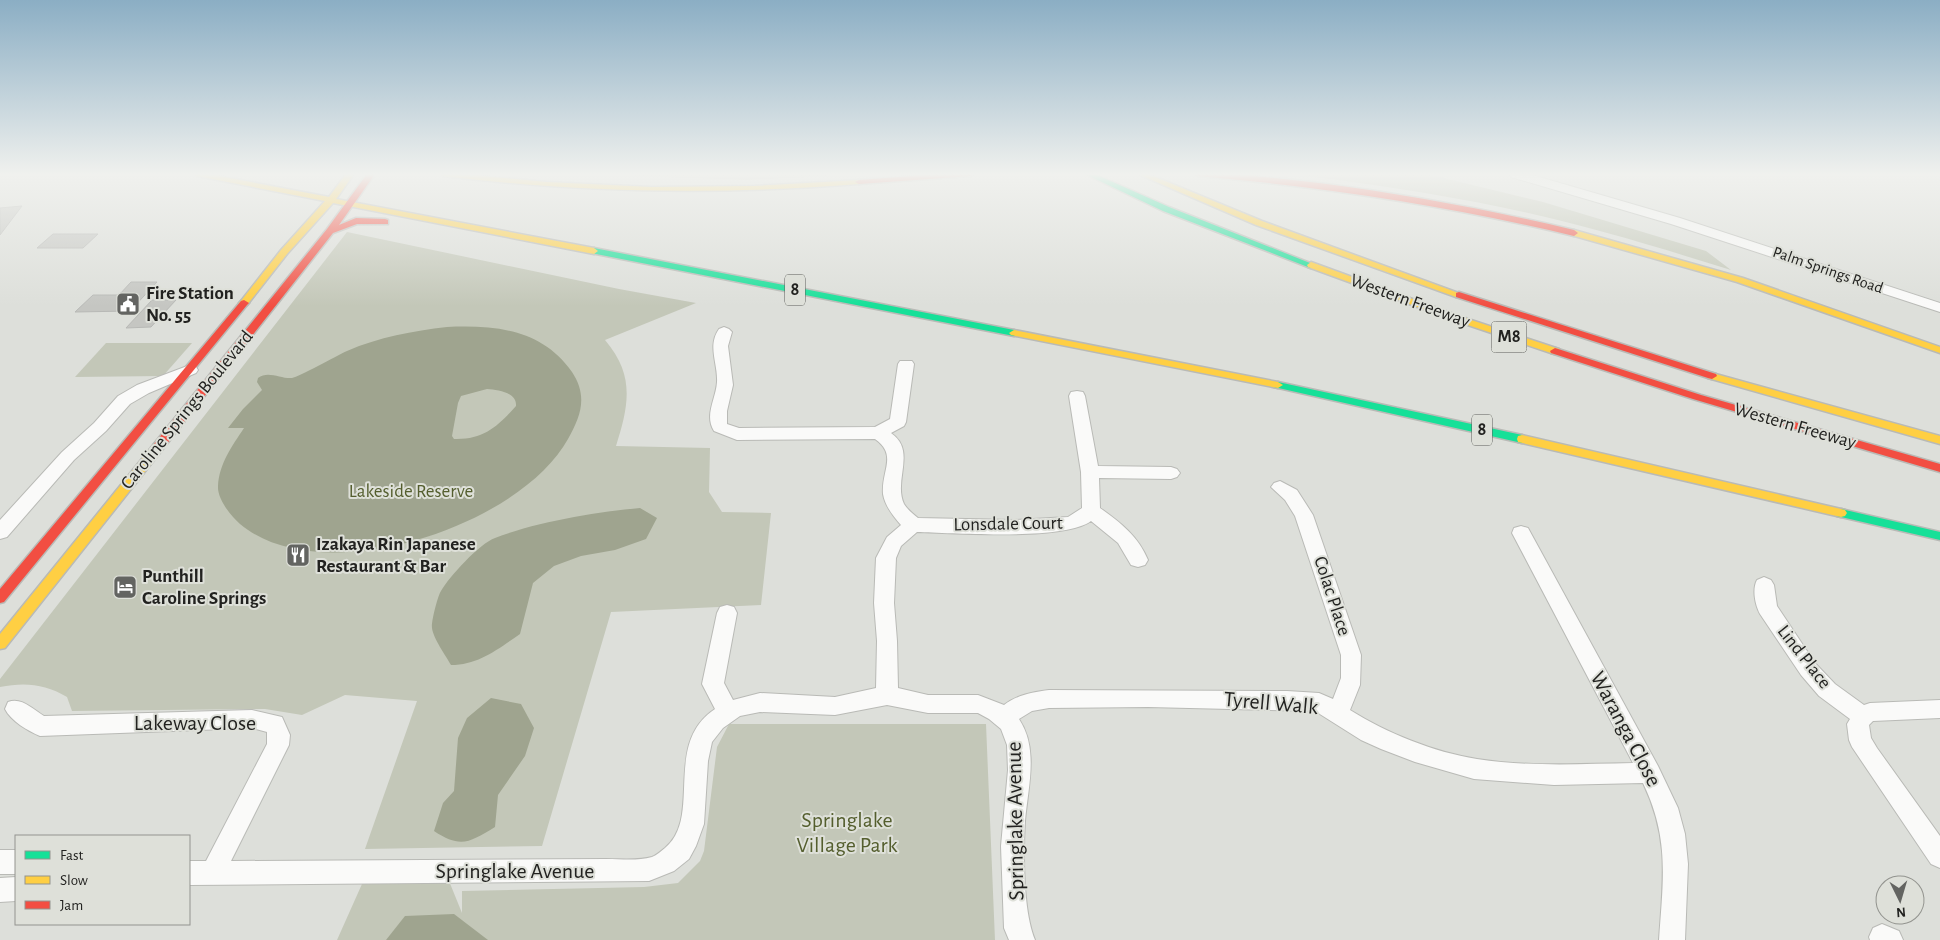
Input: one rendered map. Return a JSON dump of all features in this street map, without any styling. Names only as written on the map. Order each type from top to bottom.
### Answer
[{"type":"main road","name":"Caroline Springs Boulevard","points":[[0,598],[220,334],[284,252],[314,218]]},
{"type":"main road","name":"Caroline Springs Boulevard","points":[[0,644],[340,218]]},
{"type":"main road","name":"8","points":[[423,218],[1254,380],[1457,424],[1940,536]]},
{"type":"main road","name":"Western Freeway","points":[[1191,218],[1346,278],[1526,343],[1742,410],[1940,468]]},
{"type":"main road","name":"Western Freeway","points":[[1249,218],[1372,265],[1496,308],[1829,411],[1940,440]]},
{"type":"main road","points":[[1510,218],[1602,240],[1740,280],[1940,350]]},
{"type":"main road","points":[[284,252],[297,219]]},
{"type":"main road","points":[[330,231],[346,224],[371,220],[480,237],[570,246]]},
{"type":"main road","points":[[220,334],[248,333]]},
{"type":"main road","points":[[70,514],[104,514]]},
{"type":"street","name":"Palm Springs Road","points":[[1668,218],[1940,308]]},
{"type":"street","points":[[724,332],[719,346],[722,366],[726,375],[724,396],[718,414],[720,427],[737,434],[878,432],[898,422],[906,364]]},
{"type":"street","name":"Caroline Springs Boulevard","points":[[0,532],[63,461],[100,427],[124,400],[143,389],[190,370]]},
{"type":"street","name":"Lonsdale Court","points":[[913,525],[1014,527],[1068,524],[1078,521],[1090,511],[1090,472],[1077,396]]},
{"type":"street","points":[[878,432],[891,441],[895,448],[897,456],[893,492],[894,503],[913,525],[894,542],[886,558],[884,603],[887,641],[887,696]]},
{"type":"street","points":[[1090,472],[1171,472]]},
{"type":"street","name":"Colac Place","points":[[1280,487],[1291,495],[1304,515],[1351,654],[1353,667],[1351,685],[1345,700],[1337,712]]},
{"type":"street","points":[[1090,511],[1123,535],[1135,550],[1138,560]]},
{"type":"street","name":"Waranga Close","points":[[1521,533],[1650,773],[1668,812],[1674,840],[1676,862],[1672,940]]},
{"type":"street","name":"Lind Place","points":[[1764,586],[1767,608],[1808,669],[1827,690],[1863,716]]},
{"type":"street","points":[[727,613],[713,684],[728,711]]},
{"type":"street","name":"Springlake Avenue","points":[[190,872],[395,870],[477,872],[606,871],[656,868],[677,856],[690,837],[697,758],[700,746],[710,727],[728,711],[754,702],[832,706],[887,696],[927,704],[957,703],[984,706],[1004,718],[1015,732],[1018,759],[1018,790],[1013,833],[1017,928],[1022,940]]},
{"type":"street","name":"Tyrell Walk","points":[[1004,718],[1018,707],[1031,702],[1049,699],[1157,698],[1320,702],[1369,733],[1389,742],[1415,752],[1474,769],[1544,775],[1650,773]]},
{"type":"street","points":[[1940,709],[1870,712],[1863,716],[1858,724],[1860,740],[1940,856]]},
{"type":"street","name":"Lakeway Close","points":[[16,710],[40,726],[252,719],[274,724],[279,735],[278,745],[213,872]]},
{"type":"street","points":[[0,862],[15,862]]},
{"type":"street","points":[[0,890],[15,889]]},
{"type":"green space","points":[[1549,218],[1596,218],[1706,251],[1731,270],[1647,244]]},
{"type":"green space","name":"Lakeside Reserve","points":[[347,232],[619,289],[696,303],[605,340],[615,353],[621,366],[627,391],[624,417],[616,446],[710,448],[709,492],[722,512],[771,513],[761,605],[611,612],[542,846],[365,849],[417,701],[345,695],[302,715],[265,709],[72,711],[67,697],[51,689],[35,685],[0,687],[0,679]]},
{"type":"green space","points":[[106,343],[192,343],[163,376],[75,377]]},
{"type":"green space","name":"Springlake Village Park","points":[[729,724],[986,724],[995,940],[337,940],[362,884],[449,881],[462,913],[462,891],[644,887],[678,883],[700,861],[704,851],[717,747]]},
{"type":"shaded area","points":[[447,327],[500,329],[532,338],[560,358],[572,372],[580,389],[581,406],[579,414],[568,439],[543,470],[508,499],[465,522],[417,540],[367,550],[319,552],[276,544],[236,521],[225,507],[218,491],[219,478],[227,456],[244,428],[228,428],[262,390],[257,382],[258,378],[270,375],[292,378],[347,351],[371,342],[396,335]],"holes":[[[487,389],[501,391],[510,395],[515,401],[516,406],[503,420],[482,434],[465,439],[454,439],[452,436],[461,396]]]},
{"type":"shaded area","points":[[640,508],[657,518],[646,539],[615,550],[581,556],[554,566],[533,583],[520,634],[479,659],[451,665],[433,632],[432,625],[435,609],[440,593],[445,585],[465,561],[481,546],[495,538],[529,527],[586,515]]},
{"type":"shaded area","points":[[491,698],[521,704],[534,728],[525,756],[498,795],[495,827],[472,840],[459,842],[451,840],[434,831],[443,803],[454,791],[458,738],[467,718]]},
{"type":"shaded area","points":[[454,914],[488,940],[386,940],[405,916]]},
{"type":"building","points":[[0,218],[13,218],[0,235]]},
{"type":"building","points":[[53,234],[98,234],[83,248],[37,248]]},
{"type":"building","points":[[131,282],[157,282],[130,311],[75,312],[93,295],[119,295]]},
{"type":"building","points":[[152,300],[176,300],[151,327],[126,328]]},
{"type":"traffic: fast","points":[[1189,218],[1311,265]]},
{"type":"traffic: fast","points":[[594,251],[1014,333]]},
{"type":"traffic: fast","points":[[1278,385],[1522,439]]},
{"type":"traffic: fast","points":[[1841,513],[1940,536]]},
{"type":"traffic: slow","points":[[244,303],[284,252],[315,218]]},
{"type":"traffic: slow","points":[[423,218],[594,251]]},
{"type":"traffic: slow","points":[[1248,218],[1459,295]]},
{"type":"traffic: slow","points":[[1574,233],[1740,280],[1940,350]]},
{"type":"traffic: slow","points":[[1311,265],[1456,318],[1555,351]]},
{"type":"traffic: slow","points":[[1014,333],[1278,385]]},
{"type":"traffic: slow","points":[[1712,376],[1940,440]]},
{"type":"traffic: slow","points":[[1522,439],[1841,513]]},
{"type":"traffic: slow","points":[[0,644],[158,447]]},
{"type":"traffic: jam","points":[[158,447],[339,218]]},
{"type":"traffic: jam","points":[[1508,218],[1574,233]]},
{"type":"traffic: jam","points":[[330,231],[356,221],[385,222]]},
{"type":"traffic: jam","points":[[1459,295],[1712,376]]},
{"type":"traffic: jam","points":[[0,598],[244,303]]},
{"type":"traffic: jam","points":[[1555,351],[1697,397],[1940,468]]},
{"type":"place","name":"Fire Station No. 55","points":[[128,304]]},
{"type":"place","name":"Izakaya Rin Japanese Restaurant & Bar","points":[[298,555]]},
{"type":"place","name":"Punthill Caroline Springs","points":[[125,587]]}]
